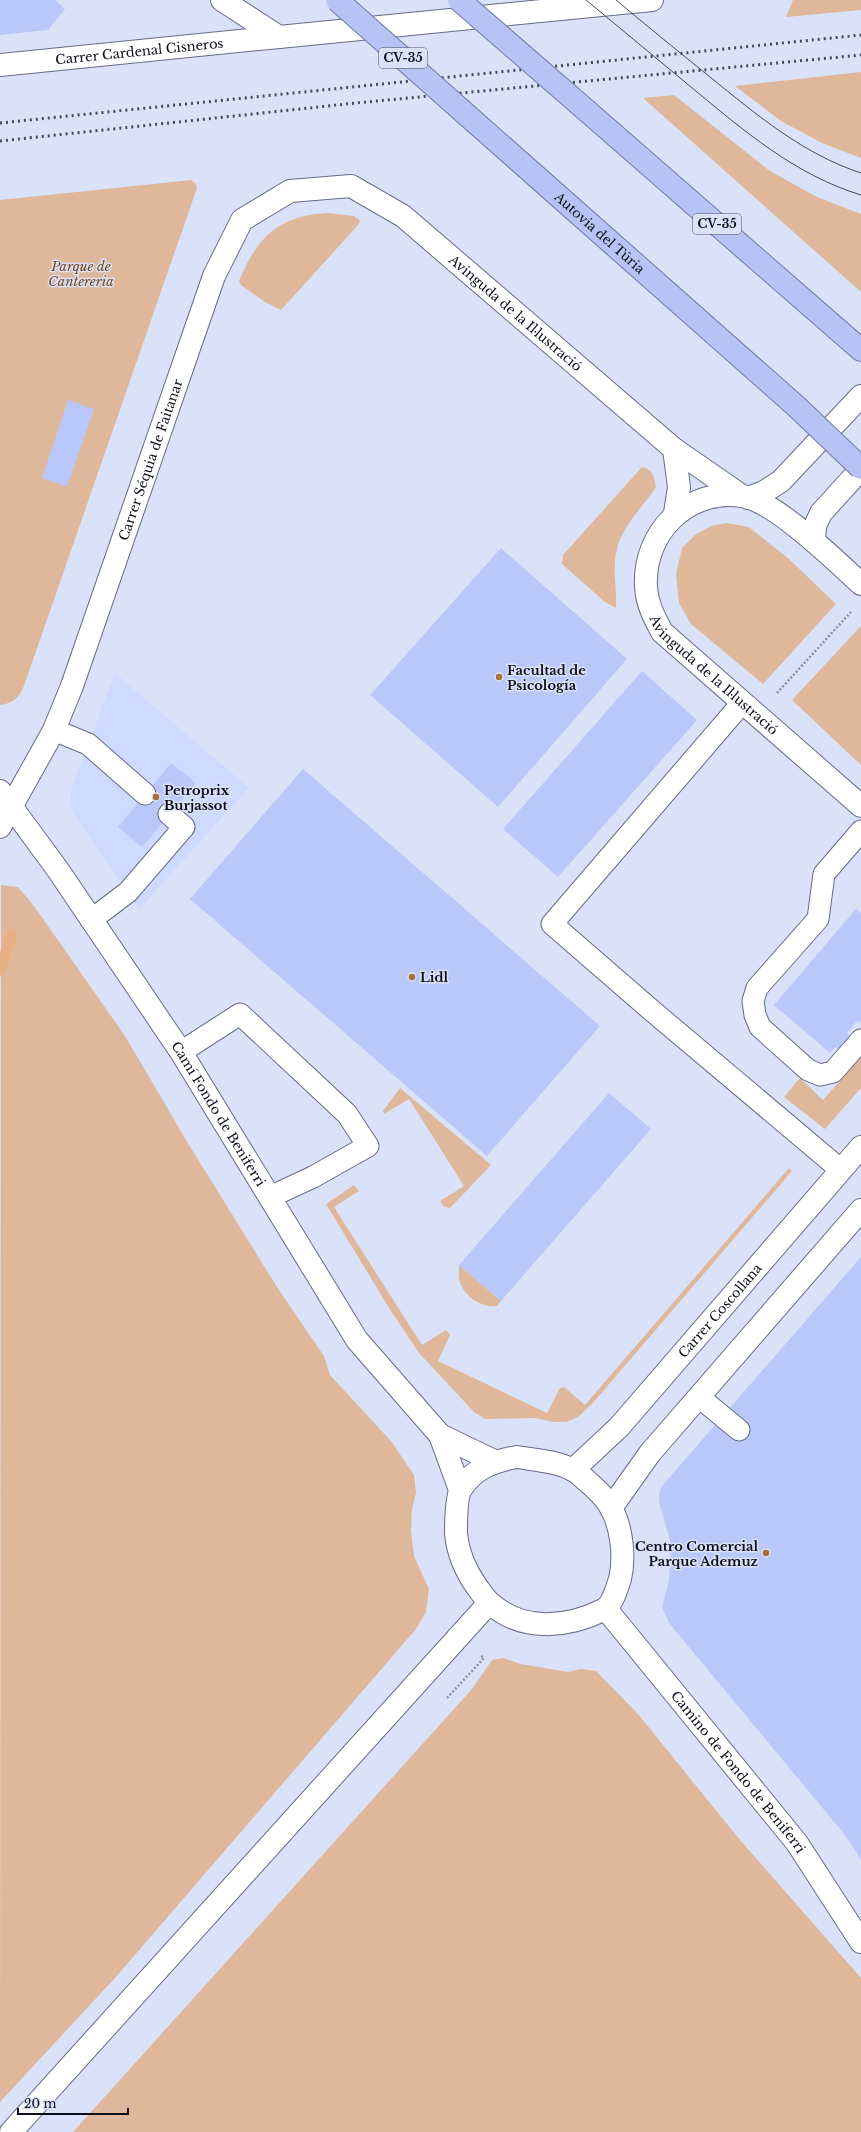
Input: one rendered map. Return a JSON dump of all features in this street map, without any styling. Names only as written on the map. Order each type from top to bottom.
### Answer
[{"type":"highway","name":"Autovia del Túria","points":[[337,0],[797,407],[861,468]]},
{"type":"highway","name":"CV-35","points":[[459,0],[858,347]]},
{"type":"street","points":[[222,0],[279,37]]},
{"type":"street","name":"Carrer Cardenal Cisneros","points":[[0,65],[652,0]]},
{"type":"street","name":"Avinguda de la Il·lustració","points":[[351,186],[403,216],[674,449],[745,497],[764,504],[814,542],[861,584]]},
{"type":"street","name":"Carrer Séquia de Faitanar","points":[[0,827],[6,799],[54,730],[72,686],[214,276],[242,220],[290,191],[351,186]]},
{"type":"street","points":[[745,497],[764,492],[781,481],[861,396]]},
{"type":"street","name":"Avinguda de la Il·lustració","points":[[674,449],[679,487],[675,514]]},
{"type":"street","points":[[814,542],[815,526],[821,513],[861,468]]},
{"type":"street","name":"Avinguda de la Il·lustració","points":[[745,497],[713,496],[698,501],[675,514],[653,543],[648,562],[646,586],[651,611],[662,632],[861,806]]},
{"type":"street","name":"Camí Fondo de Beniferri","points":[[6,799],[181,1052],[357,1340],[440,1435],[460,1490]]},
{"type":"street","name":"Carrer Coscollana","points":[[573,1470],[619,1427],[861,1147]]},
{"type":"street","points":[[612,1508],[650,1454],[861,1210]]},
{"type":"street","name":"Camí Fondo de Beniferri","points":[[440,1435],[494,1461]]},
{"type":"street","points":[[517,1457],[543,1461],[573,1470],[594,1488],[612,1508],[621,1539],[624,1563],[618,1587],[606,1608],[578,1620],[563,1624],[539,1624],[514,1620],[489,1603],[468,1575],[457,1550],[456,1525],[460,1490],[474,1474],[494,1461],[517,1457]]},
{"type":"street","points":[[10,2132],[489,1603]]},
{"type":"street","name":"Camino de Fondo de Beniferri","points":[[606,1608],[797,1843],[861,1942]]},
{"type":"lane","points":[[742,703],[552,924],[727,1075],[841,1170]]},
{"type":"lane","points":[[54,730],[88,744],[145,794]]},
{"type":"lane","points":[[91,920],[128,892],[184,827],[169,814]]},
{"type":"lane","points":[[861,831],[824,874],[818,919],[758,988],[753,1000],[755,1015],[760,1027],[808,1070],[820,1075],[833,1072],[861,1040]]},
{"type":"lane","points":[[181,1052],[240,1014],[347,1114],[368,1146],[313,1177],[270,1197]]},
{"type":"lane","points":[[699,1397],[739,1430]]},
{"type":"path","points":[[776,694],[851,612]]},
{"type":"shaded area","name":"Petroprix Burjassot","points":[[115,673],[249,788],[139,909],[74,814],[71,804],[71,790]]},
{"type":"green space","points":[[793,0],[861,0],[861,10],[786,17]]},
{"type":"green space","points":[[861,72],[861,158],[822,143],[781,121],[735,86]]},
{"type":"green space","points":[[674,95],[770,171],[817,197],[861,214],[861,292],[643,98]]},
{"type":"green space","name":"Parque de Cantereria","points":[[191,180],[196,184],[197,188],[25,683],[19,695],[13,701],[0,705],[0,200]]},
{"type":"green space","points":[[328,213],[354,216],[360,220],[359,224],[281,310],[265,302],[241,285],[239,281],[254,252],[272,231],[296,218]]},
{"type":"green space","points":[[642,467],[651,472],[654,477],[656,487],[623,532],[617,549],[615,564],[616,608],[605,602],[562,564],[563,555]]},
{"type":"green space","points":[[727,523],[749,527],[789,559],[836,604],[763,684],[691,624],[679,603],[676,574],[682,548],[695,535],[711,526]]},
{"type":"green space","points":[[861,627],[861,765],[792,700]]},
{"type":"green space","points":[[1,885],[18,887],[34,906],[125,1036],[189,1145],[277,1287],[324,1356],[330,1375],[391,1441],[414,1475],[416,1493],[412,1509],[411,1531],[414,1556],[429,1589],[426,1612],[416,1629],[115,1978],[0,2102]]},
{"type":"green space","points":[[861,1057],[861,1088],[825,1129],[784,1097],[800,1078],[823,1100]]},
{"type":"green space","points":[[400,1088],[491,1165],[450,1208],[444,1207],[440,1201],[464,1186],[409,1099],[384,1114],[383,1111]]},
{"type":"green space","points":[[789,1168],[792,1171],[592,1404],[578,1417],[566,1422],[554,1422],[536,1418],[485,1419],[474,1412],[419,1353],[389,1308],[326,1204],[354,1185],[359,1191],[334,1207],[422,1345],[446,1330],[450,1335],[438,1361],[547,1413],[560,1388],[564,1387],[585,1405]]},
{"type":"green space","points":[[459,1265],[501,1301],[497,1306],[487,1306],[477,1302],[468,1295],[460,1282]]},
{"type":"green space","points":[[503,1658],[521,1664],[568,1672],[581,1669],[596,1671],[638,1714],[740,1840],[861,1978],[861,2132],[73,2132],[472,1689],[492,1660]]},
{"type":"building","points":[[0,0],[55,0],[65,9],[48,30],[0,35]]},
{"type":"building","points":[[68,400],[94,409],[67,487],[42,478]]},
{"type":"building","name":"Facultad de Psicología","points":[[501,548],[627,659],[498,807],[370,695]]},
{"type":"building","points":[[642,671],[697,720],[558,877],[503,829]]},
{"type":"building","points":[[171,763],[196,783],[142,847],[118,827]]},
{"type":"building","name":"Lidl","points":[[303,769],[600,1026],[487,1156],[190,899]]},
{"type":"building","points":[[856,909],[861,913],[861,1023],[857,1021],[847,1033],[853,1039],[841,1052],[835,1047],[830,1053],[774,1005]]},
{"type":"building","points":[[609,1093],[651,1129],[501,1301],[459,1265]]},
{"type":"building","name":"Centro Comercial Parque Ademuz","points":[[861,1257],[861,1860],[845,1835],[669,1623],[662,1607],[669,1581],[671,1544],[659,1502],[659,1493],[662,1486]]},
{"type":"waterway","points":[[0,970],[12,934]]},
{"type":"tram line","points":[[586,0],[730,119],[771,150],[814,176],[861,195]]},
{"type":"tram line","points":[[616,0],[781,132],[820,155],[861,173]]},
{"type":"railway","points":[[0,123],[861,35]]},
{"type":"railway","points":[[0,141],[356,103],[861,55]]},
{"type":"place","name":"Facultad de Psicología","points":[[499,677]]},
{"type":"place","name":"Petroprix Burjassot","points":[[156,797]]},
{"type":"place","name":"Lidl","points":[[412,977]]},
{"type":"place","name":"Centro Comercial Parque Ademuz","points":[[766,1553]]}]
